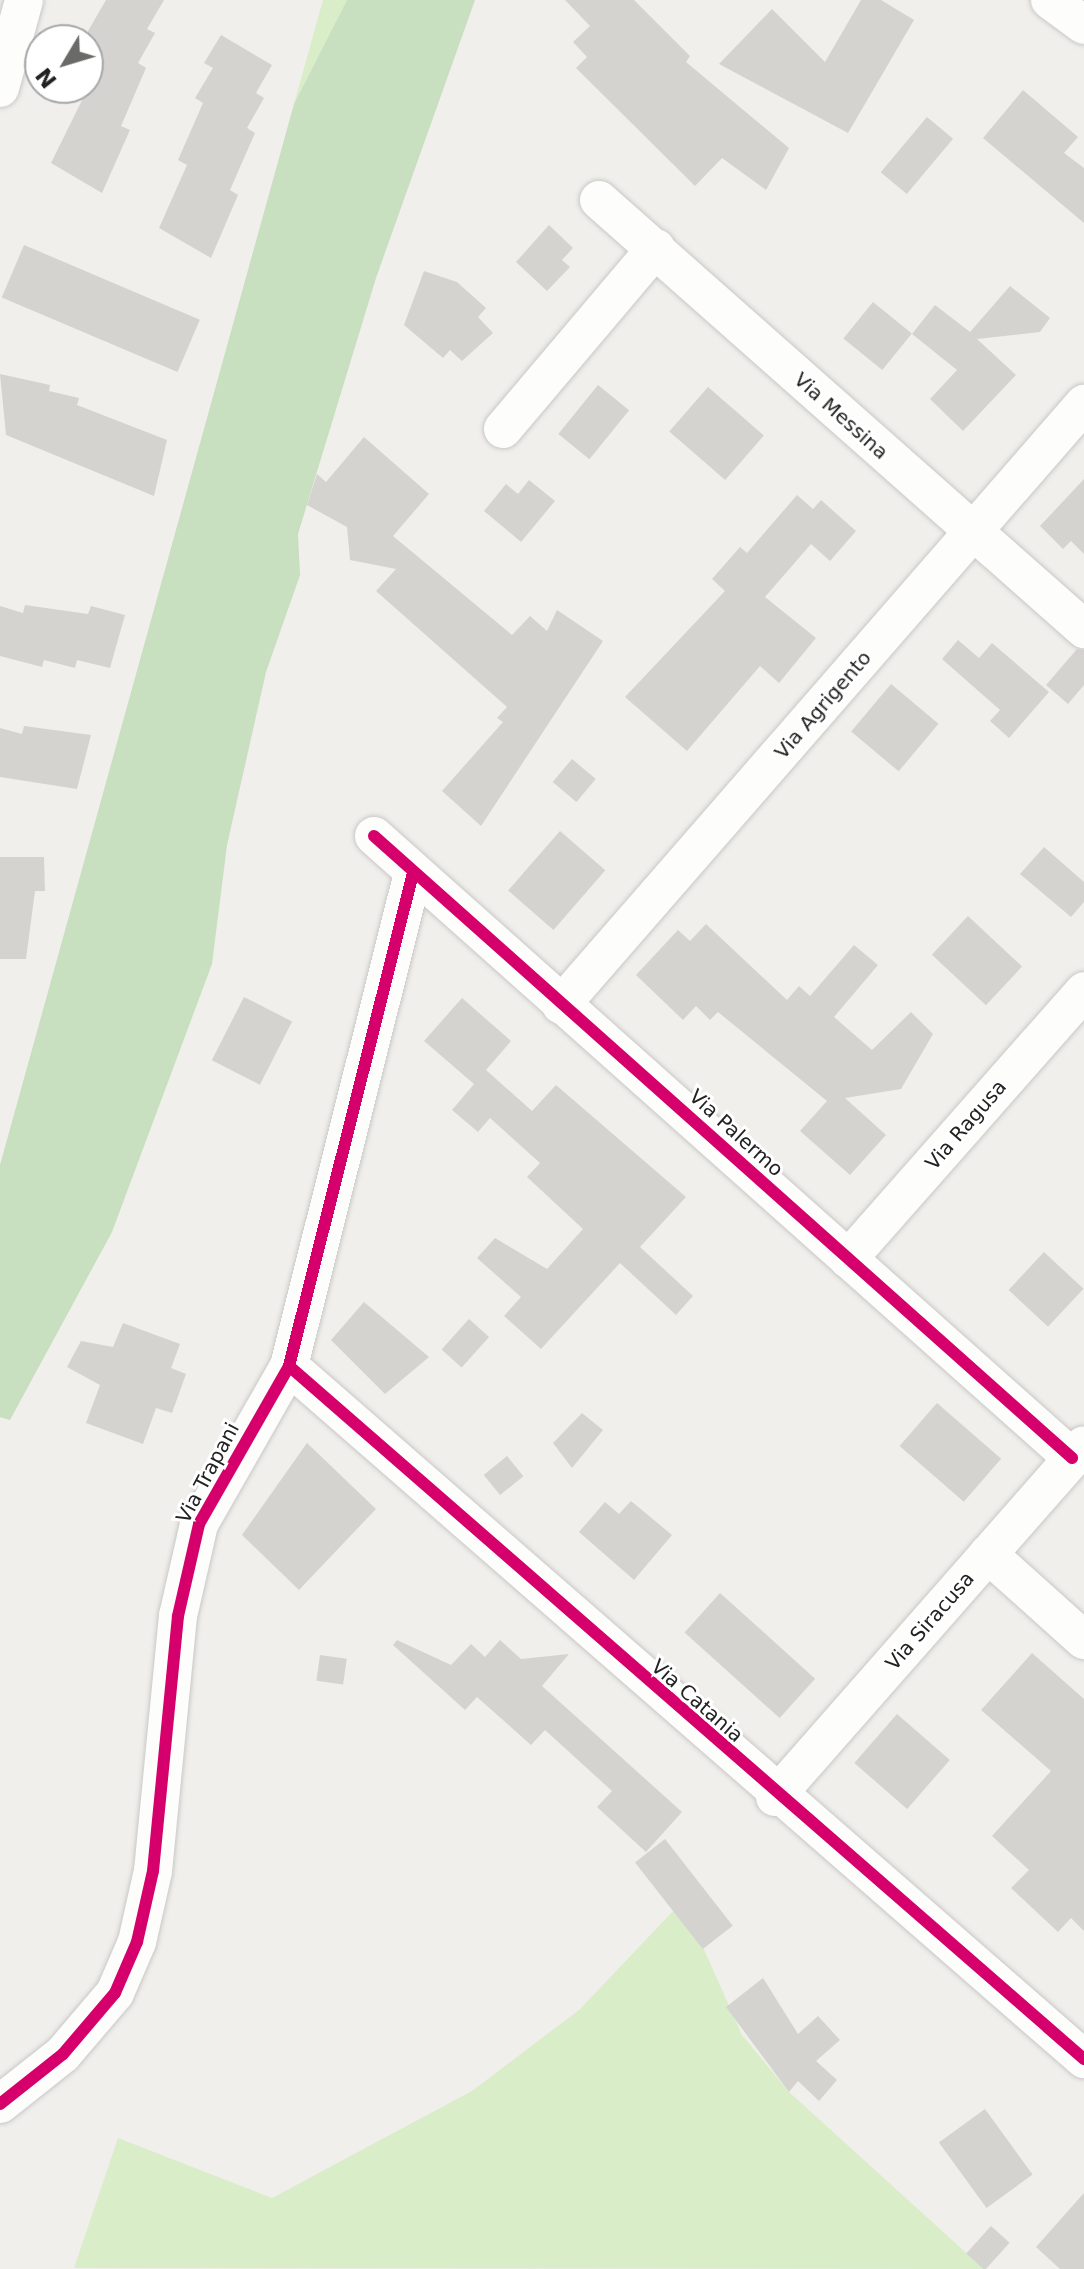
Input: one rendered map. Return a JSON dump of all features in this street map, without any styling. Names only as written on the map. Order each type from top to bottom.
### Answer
[{"type":"street","points":[[0,88],[24,0]]},
{"type":"street","points":[[1050,0],[1084,25]]},
{"type":"street","name":"Via Messina","points":[[599,200],[972,535],[1084,629]]},
{"type":"street","points":[[503,429],[656,248]]},
{"type":"street","name":"Via Agrigento","points":[[561,1005],[1084,404]]},
{"type":"street","name":"Via Palermo","points":[[374,836],[848,1259],[1078,1452]]},
{"type":"street","name":"Via Trapani","points":[[0,2104],[63,2054],[115,1993],[137,1942],[153,1871],[178,1616],[199,1524],[289,1366],[413,873]]},
{"type":"street","name":"Via Ragusa","points":[[848,1259],[1084,991]]},
{"type":"street","name":"Via Catania","points":[[289,1366],[775,1797],[1084,2059]]},
{"type":"street","name":"Via Siracusa","points":[[775,1797],[1078,1452]]},
{"type":"street","points":[[988,1554],[1084,1640]]},
{"type":"green space","points":[[323,0],[347,0],[294,104]]},
{"type":"green space","points":[[347,0],[475,0],[376,278],[298,534],[300,575],[266,672],[227,845],[212,964],[112,1232],[10,1420],[0,1417],[0,1165],[294,104]]},
{"type":"green space","points":[[675,1909],[703,1947],[742,2035],[789,2092],[984,2269],[74,2268],[118,2138],[272,2198],[472,2091],[579,2010]]},
{"type":"building","points":[[106,0],[164,0],[147,29],[155,33],[138,63],[146,68],[121,126],[130,130],[102,193],[51,163],[80,104],[104,104],[104,24],[92,24]]},
{"type":"building","points":[[565,0],[634,0],[690,56],[686,62],[789,148],[766,190],[722,158],[695,186],[576,68],[587,57],[573,42],[590,26]]},
{"type":"building","points":[[861,0],[881,0],[914,20],[848,133],[719,64],[772,9],[825,62]]},
{"type":"building","points":[[221,35],[272,65],[256,93],[264,98],[247,128],[255,133],[230,190],[238,195],[211,258],[159,228],[187,165],[178,160],[203,103],[195,98],[213,68],[204,63]]},
{"type":"building","points":[[1023,90],[1078,137],[1064,153],[1084,168],[1084,223],[983,138]]},
{"type":"building","points":[[927,117],[953,139],[907,194],[881,172]]},
{"type":"building","points":[[549,225],[573,248],[562,260],[570,267],[547,291],[516,262]]},
{"type":"building","points":[[24,245],[200,320],[178,372],[2,297]]},
{"type":"building","points":[[424,271],[457,282],[486,308],[478,317],[493,333],[462,361],[450,350],[443,358],[404,325]]},
{"type":"building","points":[[1010,286],[1050,318],[1040,332],[977,339],[1016,375],[963,431],[930,399],[957,370],[912,334],[935,305],[970,332]]},
{"type":"building","points":[[873,302],[912,333],[882,370],[843,339]]},
{"type":"building","points":[[0,374],[50,385],[49,391],[79,398],[77,405],[167,440],[154,496],[6,435]]},
{"type":"building","points":[[598,385],[629,410],[589,459],[558,434]]},
{"type":"building","points":[[708,387],[764,436],[725,480],[669,432]]},
{"type":"building","points":[[364,437],[429,494],[393,536],[512,635],[530,616],[547,631],[557,610],[603,641],[481,826],[442,791],[503,722],[497,718],[507,707],[376,591],[396,569],[350,560],[347,527],[307,505],[317,474],[326,482]]},
{"type":"building","points":[[1084,479],[1084,554],[1071,541],[1063,549],[1040,526]]},
{"type":"building","points":[[529,480],[555,501],[521,542],[484,511],[506,484],[518,494]]},
{"type":"building","points":[[797,495],[813,509],[821,500],[856,531],[830,561],[811,544],[765,597],[816,638],[779,683],[760,666],[687,751],[625,697],[725,591],[712,579],[740,547],[747,553]]},
{"type":"building","points":[[25,605],[88,614],[91,606],[125,615],[110,668],[77,660],[75,668],[44,660],[42,667],[0,656],[0,606],[23,613]]},
{"type":"building","points":[[958,640],[979,658],[992,643],[1049,692],[1009,738],[990,721],[1000,710],[942,659]]},
{"type":"building","points":[[1077,649],[1084,650],[1084,685],[1068,704],[1046,685]]},
{"type":"building","points":[[891,684],[938,724],[899,771],[851,731]]},
{"type":"building","points":[[24,726],[91,735],[77,789],[0,777],[0,728],[22,734]]},
{"type":"building","points":[[572,759],[596,779],[576,802],[553,782]]},
{"type":"building","points":[[560,831],[605,870],[553,930],[508,891]]},
{"type":"building","points":[[1044,847],[1084,882],[1084,902],[1071,917],[1020,874]]},
{"type":"building","points":[[0,857],[44,857],[45,891],[35,891],[26,959],[0,959]]},
{"type":"building","points":[[968,916],[1022,966],[986,1005],[932,955]]},
{"type":"building","points":[[706,924],[787,1000],[799,986],[810,996],[854,945],[878,965],[834,1017],[872,1050],[911,1012],[933,1034],[901,1089],[845,1098],[886,1135],[850,1175],[800,1131],[827,1101],[718,1012],[710,1020],[696,1006],[683,1020],[636,975],[678,930],[690,941]]},
{"type":"building","points":[[244,997],[292,1022],[260,1085],[212,1060]]},
{"type":"building","points":[[462,998],[511,1041],[486,1070],[532,1111],[556,1085],[686,1197],[640,1247],[693,1296],[676,1315],[620,1263],[541,1349],[504,1316],[521,1297],[477,1258],[495,1238],[547,1269],[583,1229],[527,1177],[540,1163],[490,1118],[478,1132],[452,1110],[474,1084],[424,1041]]},
{"type":"building","points":[[1044,1252],[1083,1289],[1048,1327],[1009,1290]]},
{"type":"building","points":[[364,1302],[429,1357],[385,1394],[331,1340]]},
{"type":"building","points":[[469,1319],[489,1337],[462,1368],[442,1349]]},
{"type":"building","points":[[123,1323],[180,1344],[171,1368],[186,1374],[172,1413],[156,1408],[143,1444],[86,1423],[100,1385],[67,1367],[81,1341],[113,1347]]},
{"type":"building","points":[[937,1403],[1001,1459],[964,1502],[900,1446]]},
{"type":"building","points":[[582,1413],[603,1430],[572,1468],[553,1443]]},
{"type":"building","points":[[307,1443],[376,1509],[299,1590],[242,1535]]},
{"type":"building","points":[[507,1456],[523,1476],[500,1495],[484,1475]]},
{"type":"building","points":[[631,1501],[672,1535],[634,1580],[579,1532],[605,1502],[619,1514]]},
{"type":"building","points":[[720,1593],[815,1679],[780,1718],[685,1632]]},
{"type":"building","points":[[397,1640],[451,1665],[471,1644],[485,1657],[500,1640],[521,1659],[569,1654],[542,1686],[682,1812],[646,1852],[597,1807],[612,1791],[545,1730],[531,1745],[477,1697],[465,1710],[393,1645]]},
{"type":"building","points":[[1032,1653],[1084,1699],[1084,1931],[1071,1918],[1058,1932],[1011,1888],[1029,1870],[992,1836],[1051,1771],[981,1710]]},
{"type":"building","points":[[320,1655],[347,1659],[343,1685],[316,1681]]},
{"type":"building","points":[[897,1714],[950,1760],[907,1809],[854,1763]]},
{"type":"building","points":[[665,1839],[733,1926],[703,1949],[635,1862]]},
{"type":"building","points":[[763,1978],[798,2034],[818,2016],[840,2040],[816,2061],[837,2080],[819,2101],[798,2081],[789,2092],[726,2007]]},
{"type":"building","points":[[985,2109],[1033,2175],[986,2208],[939,2143]]},
{"type":"building","points":[[1084,2193],[1084,2269],[1060,2269],[1036,2247]]},
{"type":"building","points":[[991,2226],[1010,2243],[986,2269],[966,2253]]},
{"type":"cycle path","points":[[374,836],[1072,1458]]},
{"type":"cycle path","points":[[0,2104],[63,2054],[115,1993],[137,1942],[153,1871],[178,1616],[199,1524],[289,1366],[413,873]]},
{"type":"cycle path","points":[[289,1366],[1084,2059]]}]
